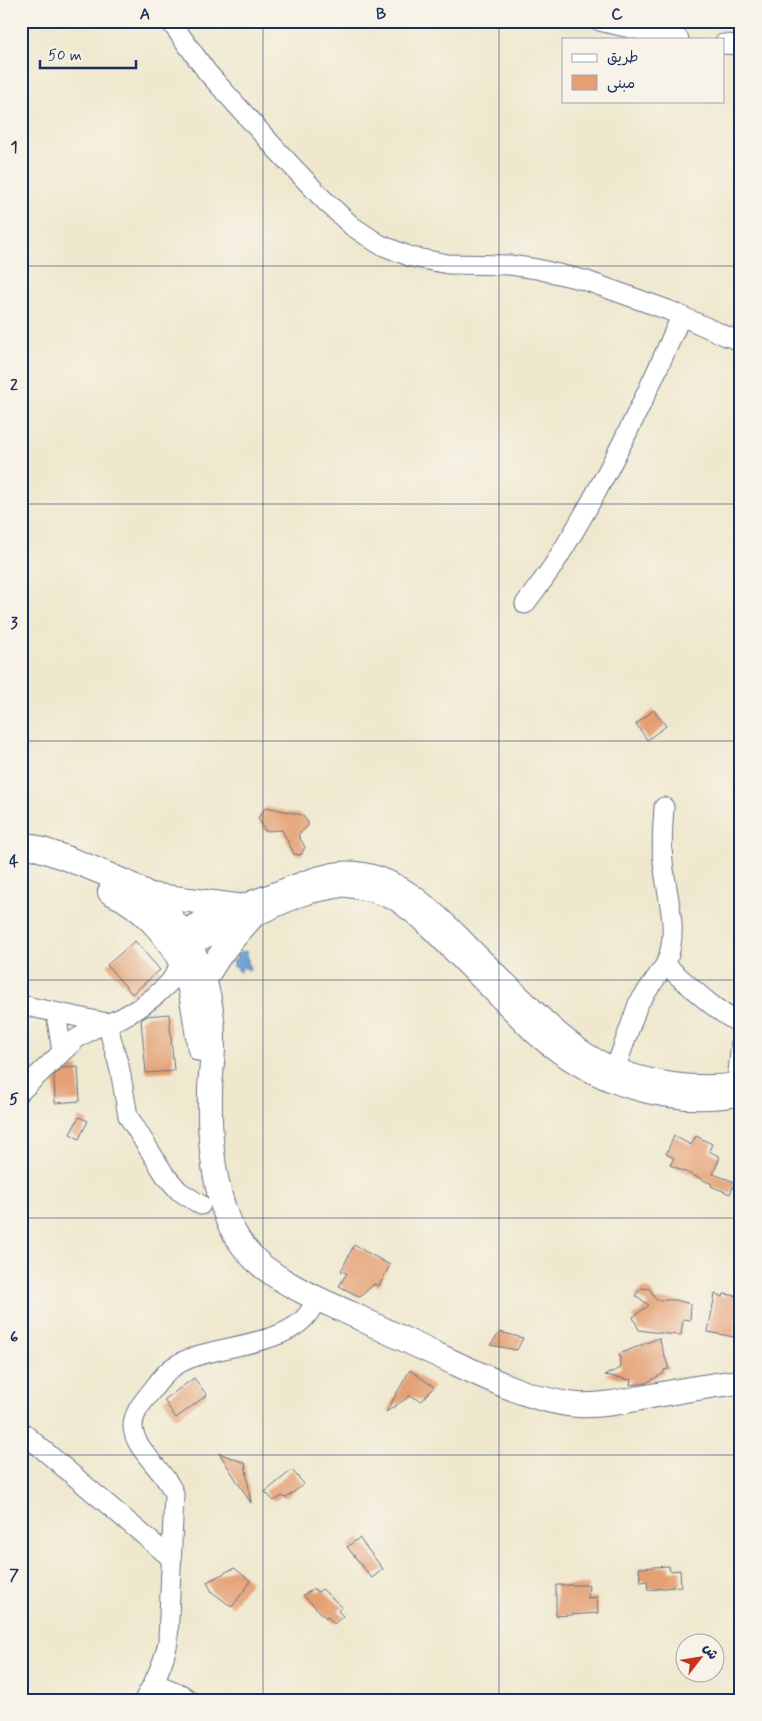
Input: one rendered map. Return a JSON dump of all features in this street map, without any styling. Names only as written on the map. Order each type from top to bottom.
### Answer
[{"type":"main road","points":[[21,843],[100,871],[149,895],[244,912],[205,980]]},
{"type":"main road","points":[[21,859],[86,882],[129,901],[179,944],[191,993],[199,1043],[210,1091]]},
{"type":"main road","points":[[149,895],[162,908],[179,944],[205,980],[212,1016],[213,1044],[210,1091],[212,1159],[221,1200],[228,1221],[244,1246],[269,1272],[299,1290],[500,1384],[555,1402],[604,1405],[741,1382]]},
{"type":"street","points":[[170,21],[207,72],[275,148],[323,199],[352,226],[379,244],[411,256],[448,264],[537,269],[584,280],[681,316],[726,336],[741,340]]},
{"type":"street","points":[[599,21],[675,38]]},
{"type":"street","points":[[724,44],[741,45]]},
{"type":"street","points":[[525,604],[556,562],[584,514],[648,392],[681,316]]},
{"type":"street","points":[[616,1067],[638,1004],[670,954],[673,932],[672,920],[662,860],[664,807]]},
{"type":"street","points":[[21,1091],[43,1073],[62,1052],[85,1034],[121,1018],[155,996],[170,982],[179,944],[316,876],[349,871],[393,881],[414,896],[447,923],[556,1030],[589,1054],[616,1067],[659,1080],[740,1087]]},
{"type":"street","points":[[244,912],[332,888],[344,887],[372,892],[396,902],[415,915],[534,1034],[548,1046],[579,1066],[604,1079],[640,1092],[664,1098],[692,1100],[740,1087]]},
{"type":"street","points":[[665,964],[710,1004],[741,1024]]},
{"type":"street","points":[[21,1006],[107,1023]]},
{"type":"street","points":[[56,1013],[62,1052]]},
{"type":"street","points":[[107,1023],[120,1070],[128,1116],[165,1175],[179,1191],[201,1205]]},
{"type":"street","points":[[740,1087],[741,1042]]},
{"type":"street","points":[[144,1700],[154,1683],[165,1657],[168,1642],[174,1494],[166,1477],[140,1445],[135,1434],[133,1426],[137,1408],[174,1366],[191,1358],[269,1338],[284,1332],[300,1322],[310,1312],[317,1297]]},
{"type":"street","points":[[21,1432],[172,1559]]},
{"type":"street","points":[[154,1683],[181,1694],[189,1700]]},
{"type":"water","points":[[246,951],[250,970],[242,967],[241,972],[233,966],[233,960],[237,959],[236,954]]},
{"type":"building","points":[[654,710],[666,726],[647,740],[636,724]]},
{"type":"building","points":[[266,807],[302,815],[308,822],[308,826],[298,835],[305,847],[301,855],[294,854],[282,830],[265,831],[258,818]]},
{"type":"building","points":[[135,941],[160,970],[132,994],[107,965]]},
{"type":"building","points":[[169,1014],[174,1071],[146,1073],[141,1020],[147,1016]]},
{"type":"building","points":[[78,1067],[80,1101],[55,1103],[54,1076],[62,1068]]},
{"type":"building","points":[[79,1117],[88,1121],[79,1139],[70,1134]]},
{"type":"building","points":[[674,1136],[691,1145],[696,1136],[712,1144],[709,1151],[720,1157],[713,1174],[735,1182],[730,1194],[670,1165],[674,1158],[666,1154]]},
{"type":"building","points":[[354,1245],[390,1265],[379,1286],[374,1284],[360,1297],[339,1286],[347,1273],[341,1271]]},
{"type":"building","points":[[642,1288],[650,1289],[656,1300],[675,1300],[691,1304],[690,1320],[683,1319],[681,1335],[639,1330],[633,1317],[649,1305],[635,1295]]},
{"type":"building","points":[[715,1294],[723,1297],[724,1294],[739,1296],[734,1337],[708,1332]]},
{"type":"building","points":[[500,1332],[523,1338],[517,1350],[490,1345]]},
{"type":"building","points":[[659,1338],[669,1369],[664,1370],[664,1373],[646,1383],[630,1385],[631,1380],[605,1375],[621,1368],[619,1354]]},
{"type":"building","points":[[410,1370],[434,1387],[422,1401],[410,1396],[386,1412]]},
{"type":"building","points":[[194,1378],[207,1395],[176,1418],[164,1400]]},
{"type":"building","points":[[219,1453],[245,1463],[251,1503]]},
{"type":"building","points":[[292,1470],[304,1484],[286,1498],[282,1496],[274,1501],[265,1492]]},
{"type":"building","points":[[359,1538],[383,1569],[372,1578],[347,1547]]},
{"type":"building","points":[[669,1566],[670,1571],[680,1570],[681,1586],[648,1590],[647,1581],[641,1582],[639,1568]]},
{"type":"building","points":[[234,1568],[251,1581],[232,1607],[212,1592],[207,1582]]},
{"type":"building","points":[[556,1585],[589,1585],[588,1598],[597,1597],[598,1613],[556,1616]]},
{"type":"building","points":[[314,1589],[318,1592],[322,1589],[342,1607],[338,1611],[343,1616],[334,1624],[303,1595]]}]
